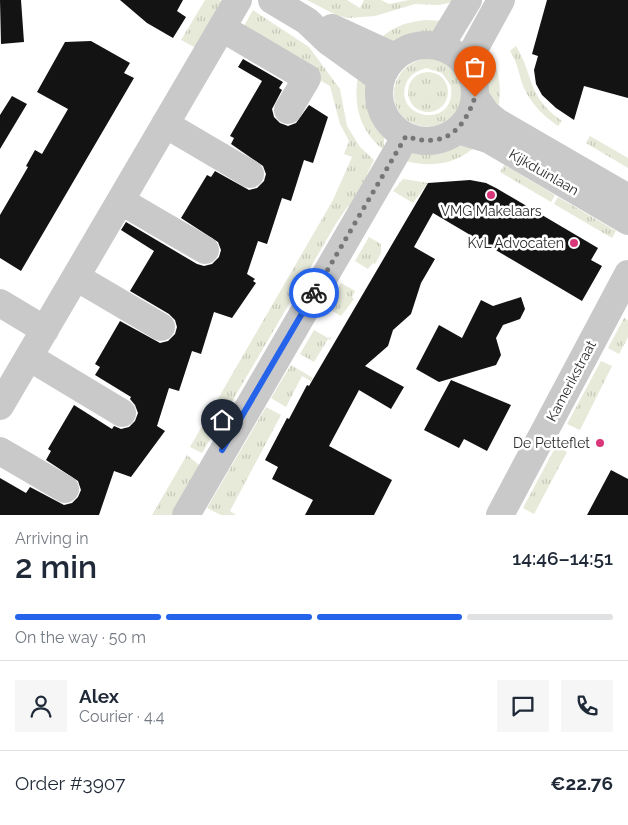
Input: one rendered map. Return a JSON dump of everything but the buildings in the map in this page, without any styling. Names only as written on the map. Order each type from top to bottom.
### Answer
[{"type":"street","points":[[0,406],[238,0]]},
{"type":"street","points":[[272,0],[307,21],[328,41],[388,68]]},
{"type":"street","points":[[440,46],[468,0]]},
{"type":"street","points":[[466,64],[501,0]]},
{"type":"street","points":[[222,28],[307,78],[288,110]]},
{"type":"street","points":[[440,46],[454,53],[466,64],[474,80],[475,97],[469,116],[458,130],[443,138],[427,141],[406,136],[388,120],[381,107],[379,93],[388,68],[411,47],[440,46]]},
{"type":"street","name":"Kijkduinlaan","points":[[475,97],[486,113],[498,122],[628,198]]},
{"type":"street","points":[[165,124],[250,174]]},
{"type":"street","name":"Kijkduinlaan","points":[[458,130],[488,139],[628,221]]},
{"type":"street","points":[[186,515],[406,136]]},
{"type":"street","points":[[121,201],[205,250]]},
{"type":"street","name":"Kamerikstraat","points":[[500,515],[628,274]]},
{"type":"street","points":[[76,276],[161,327]]},
{"type":"street","points":[[0,303],[45,330]]},
{"type":"street","points":[[29,357],[122,414]]},
{"type":"street","points":[[0,451],[65,489]]},
{"type":"green space","points":[[205,0],[219,0],[223,2],[196,48],[181,40]]},
{"type":"green space","points":[[307,0],[347,0],[360,8],[364,0],[381,0],[389,4],[409,0],[462,0],[439,5],[415,4],[375,16],[348,18],[336,15]]},
{"type":"green space","points":[[253,10],[309,47],[340,89],[347,126],[360,147],[374,160],[367,174],[373,177],[354,209],[348,206],[337,222],[202,453],[190,447],[333,200],[352,157],[344,154],[349,141],[340,124],[330,86],[240,33]]},
{"type":"green space","points":[[426,20],[442,21],[435,34],[390,44],[377,41],[388,32],[400,26]]},
{"type":"green space","points":[[484,45],[494,61],[499,78],[500,95],[497,114],[487,98],[480,72],[481,54]]},
{"type":"green space","points":[[516,46],[542,103],[562,121],[558,126],[541,112],[527,94],[510,51]]},
{"type":"green space","points":[[431,58],[446,64],[456,74],[461,86],[461,99],[457,111],[449,120],[437,126],[422,126],[409,121],[400,112],[395,101],[394,90],[398,78],[405,68],[416,61]],"holes":[[[426,68],[442,73],[451,86],[450,100],[445,109],[436,114],[426,115],[416,112],[408,106],[404,96],[407,81],[411,76]]]},
{"type":"green space","points":[[359,72],[371,88],[374,109],[384,132],[384,150],[369,134],[359,115],[356,94]]},
{"type":"green space","points":[[432,72],[439,75],[445,81],[448,92],[447,100],[439,109],[432,112],[424,112],[417,109],[409,100],[408,88],[411,81],[420,73]]},
{"type":"green space","points":[[590,136],[628,158],[628,168],[586,143]]},
{"type":"green space","points":[[455,141],[480,143],[463,156],[454,160],[435,164],[405,161],[416,150]]},
{"type":"green space","points":[[504,165],[555,195],[551,202],[500,172]]},
{"type":"green space","points":[[403,179],[428,183],[413,203],[393,191]]},
{"type":"green space","points":[[558,197],[616,231],[612,238],[554,204]]},
{"type":"green space","points":[[369,237],[381,244],[381,253],[375,264],[373,263],[368,269],[355,261]]},
{"type":"green space","points":[[341,283],[355,291],[352,297],[354,299],[341,316],[327,308]]},
{"type":"green space","points":[[624,318],[628,320],[628,337],[619,354],[608,348]]},
{"type":"green space","points":[[314,330],[328,338],[331,337],[314,362],[300,354]]},
{"type":"green space","points":[[601,361],[612,366],[580,430],[567,424]]},
{"type":"green space","points":[[291,365],[313,378],[311,381],[302,376],[286,407],[271,398]]},
{"type":"green space","points":[[266,407],[281,415],[230,511],[236,515],[221,515],[207,508]]},
{"type":"green space","points":[[556,446],[567,452],[534,514],[523,508]]},
{"type":"green space","points":[[187,455],[199,465],[178,515],[152,515]]},
{"type":"way so far","points":[[314,293],[406,136],[416,140],[427,141],[443,138],[458,130],[469,116],[475,97]]},
{"type":"place","name":"VMG Makelaars","points":[[491,195]]},
{"type":"place","name":"KvL Advocaten","points":[[574,243]]},
{"type":"place","name":"De Petteflet","points":[[600,443]]},
{"type":"route","points":[[222,450],[314,293]]}]
